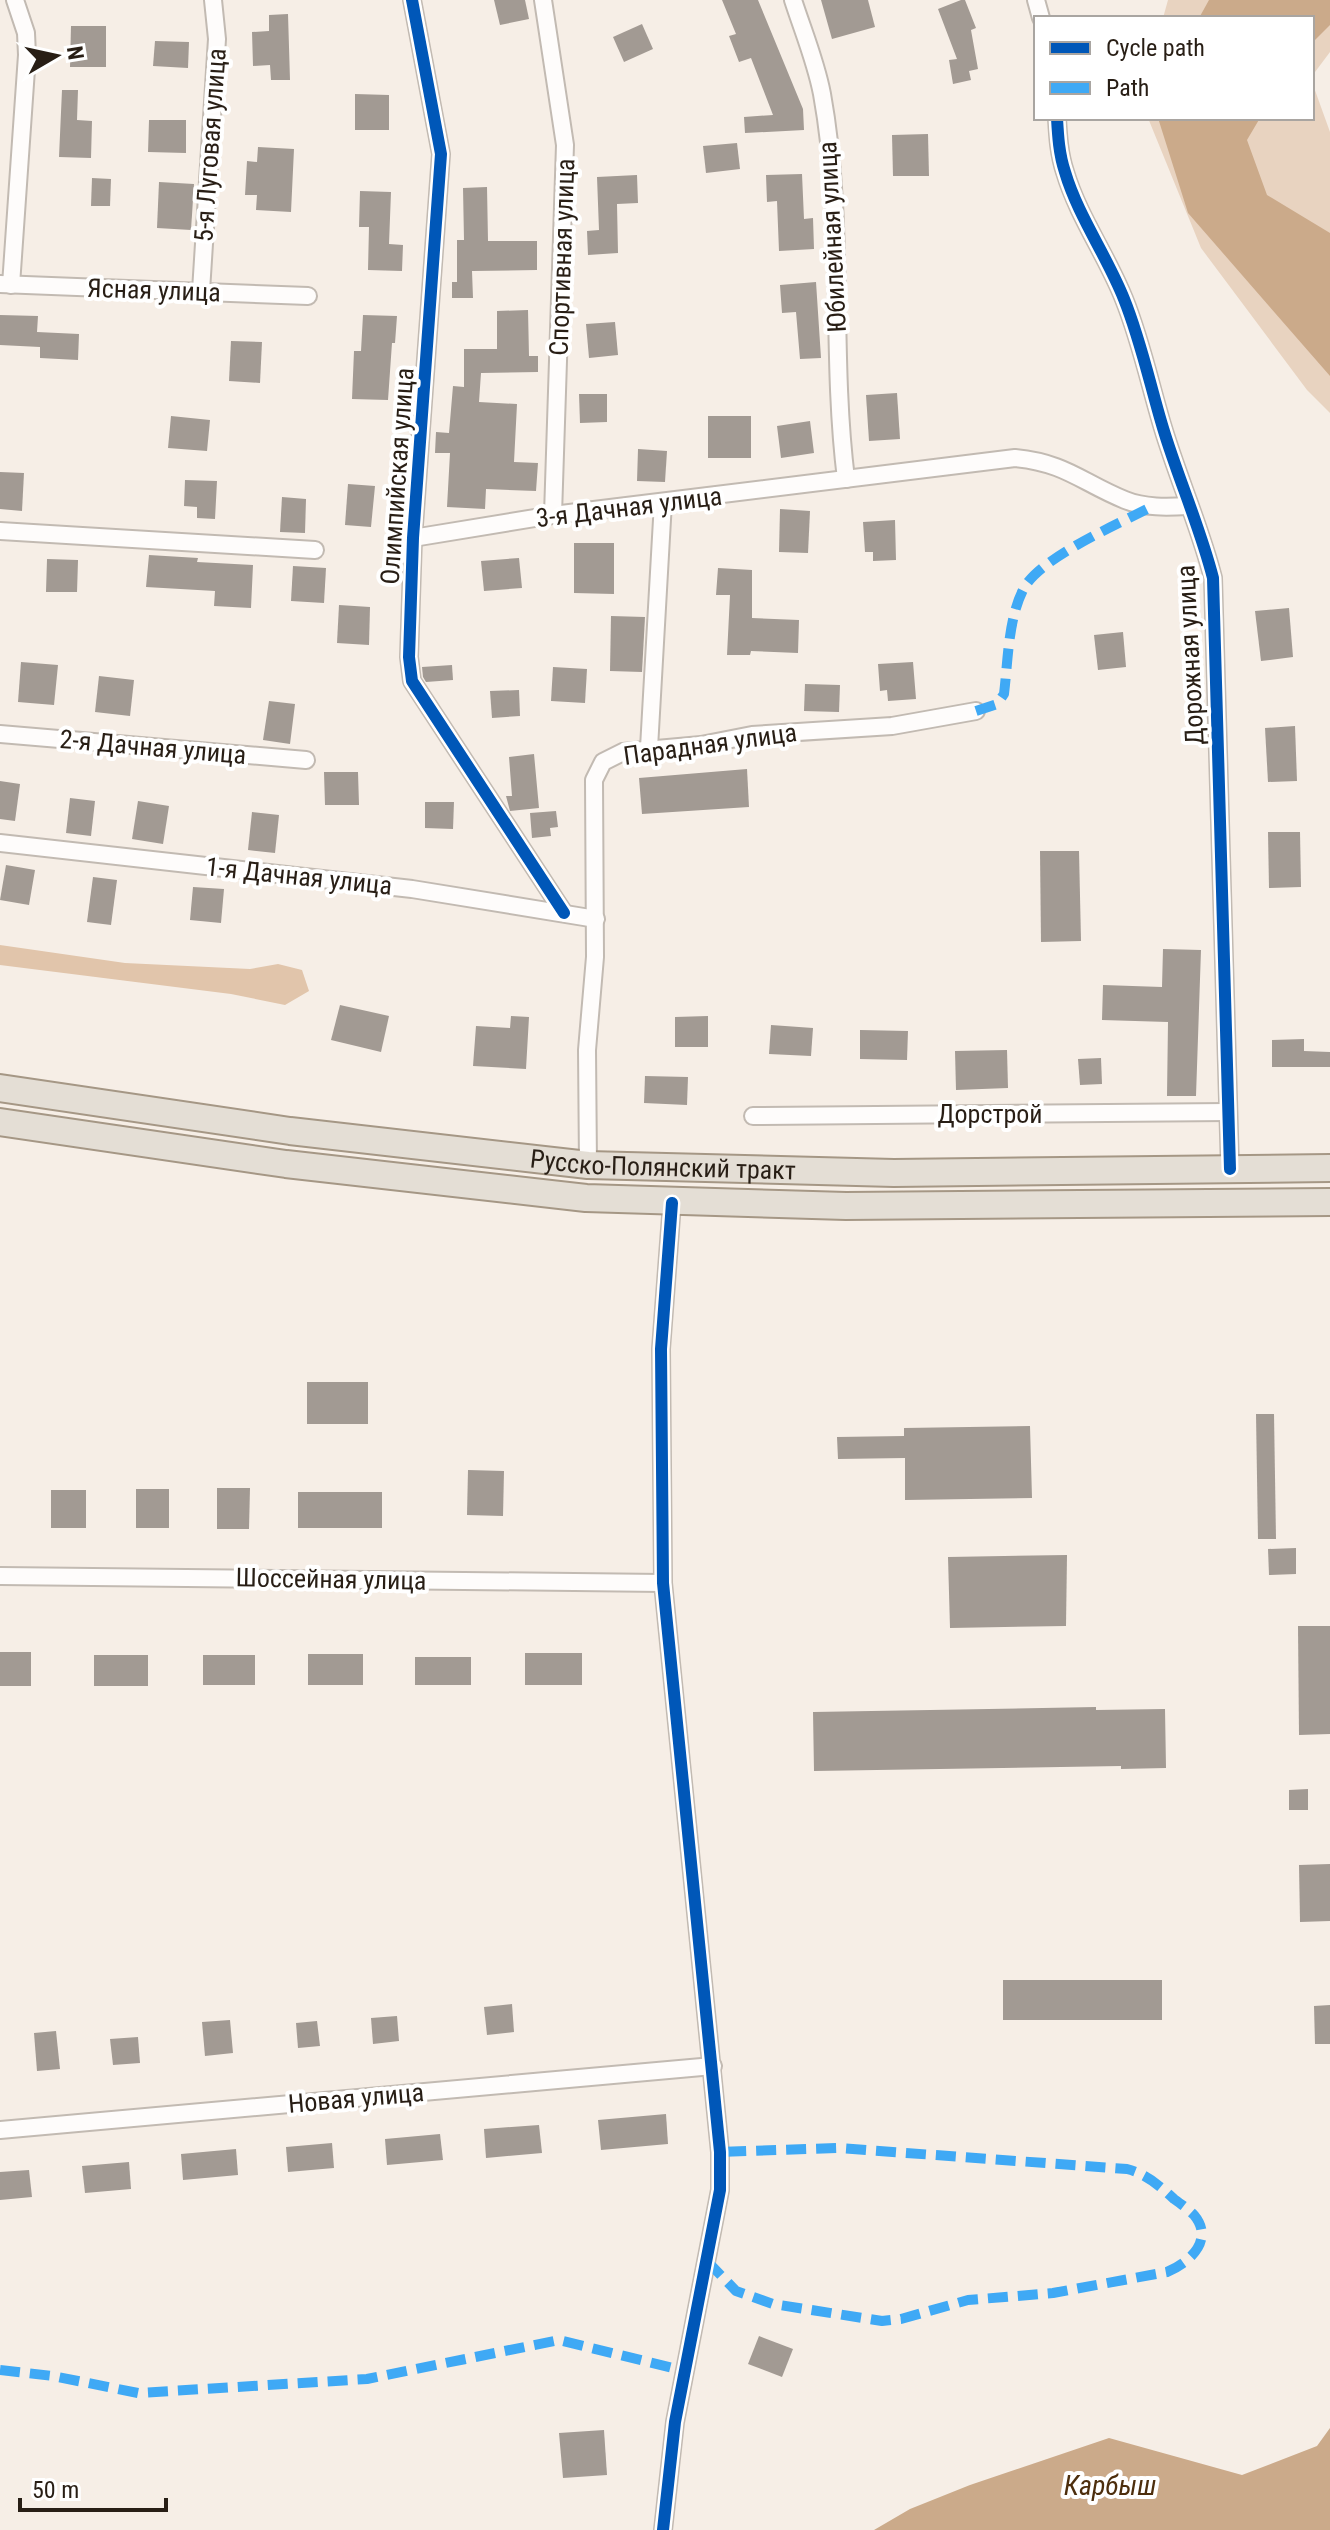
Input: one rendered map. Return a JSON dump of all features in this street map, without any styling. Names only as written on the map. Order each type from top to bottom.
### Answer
[{"type":"main road","name":"Русско-Полянский тракт","points":[[0,1088],[290,1131],[588,1165],[894,1173],[1330,1168]]},
{"type":"main road","name":"Русско-Полянский тракт","points":[[0,1122],[286,1164],[586,1198],[846,1206],[1330,1202]]},
{"type":"street","points":[[5,284],[27,55],[26,33],[15,0]]},
{"type":"street","name":"5-я Луговая улица","points":[[201,291],[217,39],[213,0]]},
{"type":"street","name":"Олимпийская улица","points":[[412,0],[441,154],[413,538],[409,657],[412,681],[564,913]]},
{"type":"street","name":"Спортивная улица","points":[[543,0],[565,145],[553,515]]},
{"type":"street","name":"Юбилейная улица","points":[[793,0],[818,79],[826,122],[833,192],[842,452],[846,479]]},
{"type":"street","name":"Дорожная улица","points":[[1057,120],[1065,174],[1124,299],[1188,506],[1205,545],[1213,578],[1230,1169]]},
{"type":"street","name":"Ясная улица","points":[[5,284],[308,296]]},
{"type":"street","name":"3-я Дачная улица","points":[[413,538],[553,515],[1015,458],[1041,461],[1066,469],[1128,501],[1170,507],[1188,506]]},
{"type":"street","points":[[649,748],[663,502]]},
{"type":"street","points":[[0,531],[315,550]]},
{"type":"street","name":"Парадная улица","points":[[588,1165],[587,1050],[596,919],[594,780],[603,762],[623,752],[649,748],[701,745],[752,735],[892,726],[976,711]]},
{"type":"street","name":"2-я Дачная улица","points":[[0,734],[306,760]]},
{"type":"street","name":"1-я Дачная улица","points":[[0,843],[412,889],[596,919]]},
{"type":"street","name":"Дорстрой","points":[[753,1116],[1228,1112]]},
{"type":"street","points":[[663,2530],[675,2422],[720,2190],[713,2066],[663,1583],[661,1349],[672,1203]]},
{"type":"street","name":"Шоссейная улица","points":[[0,1576],[663,1583]]},
{"type":"street","name":"Новая улица","points":[[0,2130],[713,2066]]},
{"type":"shaded area","points":[[1168,0],[1330,0],[1330,52],[1314,73],[1314,16],[1164,16]]},
{"type":"shaded area","points":[[1314,88],[1330,132],[1330,413],[1307,390],[1201,248],[1149,120],[1314,120]]},
{"type":"shaded area","points":[[0,945],[125,963],[250,969],[278,964],[302,970],[309,991],[285,1005],[231,994],[0,965]]},
{"type":"water","points":[[1209,0],[1330,0],[1330,25],[1314,41],[1314,16],[1200,16]]},
{"type":"water","points":[[1159,120],[1259,120],[1247,140],[1267,195],[1330,233],[1330,376],[1188,213]]},
{"type":"water","name":"Карбыш","points":[[1330,2428],[1330,2530],[874,2530],[910,2509],[970,2485],[1109,2438],[1242,2475],[1317,2446]]},
{"type":"building","points":[[494,0],[525,0],[529,19],[500,25]]},
{"type":"building","points":[[722,0],[758,0],[803,109],[804,130],[745,133],[744,117],[773,115],[751,58],[739,62],[729,36],[736,34]]},
{"type":"building","points":[[821,0],[868,0],[875,27],[832,39]]},
{"type":"building","points":[[965,0],[976,28],[971,30],[978,69],[969,71],[971,80],[953,84],[949,60],[957,59],[938,9]]},
{"type":"building","points":[[288,14],[290,80],[271,80],[270,65],[253,66],[252,32],[269,31],[269,15]]},
{"type":"building","points":[[642,24],[653,49],[624,62],[613,37]]},
{"type":"building","points":[[71,26],[106,26],[106,67],[70,67]]},
{"type":"building","points":[[155,41],[189,42],[188,68],[153,66]]},
{"type":"building","points":[[62,90],[78,90],[77,120],[92,121],[91,158],[59,157]]},
{"type":"building","points":[[355,94],[389,95],[389,130],[355,130]]},
{"type":"building","points":[[149,120],[186,120],[186,153],[148,152]]},
{"type":"building","points":[[928,134],[929,176],[893,176],[892,135]]},
{"type":"building","points":[[737,143],[740,169],[706,173],[703,146]]},
{"type":"building","points":[[258,147],[294,149],[291,212],[256,210],[257,195],[245,195],[247,161],[257,162]]},
{"type":"building","points":[[802,174],[804,219],[813,218],[814,249],[779,251],[777,201],[767,202],[766,175]]},
{"type":"building","points":[[637,175],[638,203],[617,204],[618,253],[588,255],[587,231],[599,230],[597,177]]},
{"type":"building","points":[[92,178],[111,179],[110,206],[91,206]]},
{"type":"building","points":[[159,182],[194,184],[191,230],[157,228]]},
{"type":"building","points":[[487,187],[488,241],[537,241],[537,270],[472,271],[473,298],[452,298],[452,282],[457,282],[457,240],[464,240],[463,188]]},
{"type":"building","points":[[360,191],[391,192],[389,244],[403,245],[402,271],[368,270],[369,227],[359,227]]},
{"type":"building","points":[[816,282],[821,358],[800,359],[796,312],[782,313],[780,285]]},
{"type":"building","points":[[528,310],[529,356],[538,356],[538,372],[481,373],[479,402],[517,404],[514,462],[538,463],[536,491],[486,489],[485,509],[447,507],[450,453],[435,453],[436,432],[449,433],[453,386],[464,387],[464,349],[497,349],[497,311]]},
{"type":"building","points":[[0,315],[38,316],[37,332],[79,334],[78,360],[40,358],[40,347],[0,345]]},
{"type":"building","points":[[363,315],[397,316],[388,400],[352,399],[354,351],[361,351]]},
{"type":"building","points":[[615,322],[618,355],[589,358],[586,324]]},
{"type":"building","points":[[231,341],[262,342],[260,383],[229,381]]},
{"type":"building","points":[[897,393],[900,439],[869,441],[866,395]]},
{"type":"building","points":[[579,394],[607,394],[607,422],[580,423]]},
{"type":"building","points":[[171,416],[210,420],[207,451],[168,448]]},
{"type":"building","points":[[708,416],[751,416],[751,458],[708,458]]},
{"type":"building","points":[[810,421],[814,453],[781,458],[777,426]]},
{"type":"building","points":[[638,449],[667,451],[665,482],[637,481]]},
{"type":"building","points":[[0,472],[24,473],[22,511],[0,509]]},
{"type":"building","points":[[185,480],[217,481],[215,519],[197,518],[197,507],[184,506]]},
{"type":"building","points":[[348,484],[375,486],[371,527],[345,525]]},
{"type":"building","points":[[282,497],[306,499],[305,533],[280,532]]},
{"type":"building","points":[[780,509],[810,511],[808,553],[779,552]]},
{"type":"building","points":[[895,520],[896,560],[873,561],[873,552],[865,552],[863,522]]},
{"type":"building","points":[[574,543],[614,543],[614,594],[574,593]]},
{"type":"building","points":[[149,555],[253,565],[251,608],[214,606],[215,591],[146,587]]},
{"type":"building","points":[[519,558],[522,588],[484,591],[481,561]]},
{"type":"building","points":[[47,559],[78,560],[77,592],[46,592]]},
{"type":"building","points":[[293,566],[326,568],[324,603],[291,601]]},
{"type":"building","points":[[718,568],[752,570],[752,618],[799,620],[798,653],[751,651],[750,655],[727,655],[730,595],[716,595]]},
{"type":"building","points":[[339,605],[370,607],[369,645],[337,643]]},
{"type":"building","points":[[1289,608],[1293,657],[1261,661],[1255,611]]},
{"type":"building","points":[[611,616],[645,617],[642,672],[610,671]]},
{"type":"building","points":[[1123,632],[1126,667],[1098,670],[1094,635]]},
{"type":"building","points":[[21,662],[58,665],[54,705],[18,702]]},
{"type":"building","points":[[913,662],[916,699],[888,701],[887,690],[880,691],[878,664]]},
{"type":"building","points":[[452,665],[453,680],[426,682],[423,677],[422,667]]},
{"type":"building","points":[[553,667],[587,669],[585,703],[551,701]]},
{"type":"building","points":[[99,676],[134,680],[130,716],[95,712]]},
{"type":"building","points":[[805,684],[840,685],[839,712],[804,711]]},
{"type":"building","points":[[519,690],[520,716],[492,718],[490,691]]},
{"type":"building","points":[[269,701],[295,704],[290,744],[263,740]]},
{"type":"building","points":[[1295,726],[1297,781],[1268,782],[1265,728]]},
{"type":"building","points":[[534,754],[539,808],[510,811],[506,796],[512,796],[509,757]]},
{"type":"building","points":[[747,769],[749,807],[642,814],[639,778]]},
{"type":"building","points":[[324,772],[358,772],[359,805],[325,805]]},
{"type":"building","points":[[0,781],[20,784],[15,821],[0,819]]},
{"type":"building","points":[[70,798],[95,801],[91,836],[66,833]]},
{"type":"building","points":[[138,801],[169,806],[163,844],[132,839]]},
{"type":"building","points":[[425,802],[454,802],[453,829],[425,828]]},
{"type":"building","points":[[556,811],[558,827],[550,828],[551,836],[532,838],[530,813]]},
{"type":"building","points":[[252,812],[279,815],[275,853],[248,850]]},
{"type":"building","points":[[1268,832],[1300,832],[1301,887],[1269,888]]},
{"type":"building","points":[[1040,851],[1079,851],[1081,941],[1041,942]]},
{"type":"building","points":[[6,865],[35,870],[29,905],[0,900]]},
{"type":"building","points":[[93,877],[117,880],[111,925],[87,922]]},
{"type":"building","points":[[193,887],[224,889],[221,923],[190,920]]},
{"type":"building","points":[[1163,949],[1201,950],[1196,1096],[1167,1096],[1168,1022],[1102,1020],[1103,985],[1162,987]]},
{"type":"building","points":[[340,1005],[389,1016],[381,1052],[331,1040]]},
{"type":"building","points":[[511,1016],[529,1017],[526,1069],[473,1066],[476,1026],[510,1028]]},
{"type":"building","points":[[708,1016],[708,1047],[675,1047],[675,1017]]},
{"type":"building","points":[[771,1025],[813,1028],[811,1056],[769,1054]]},
{"type":"building","points":[[860,1030],[908,1031],[907,1060],[860,1059]]},
{"type":"building","points":[[1304,1039],[1304,1051],[1330,1052],[1330,1067],[1272,1067],[1272,1040]]},
{"type":"building","points":[[1007,1050],[1008,1088],[956,1090],[955,1051]]},
{"type":"building","points":[[1101,1058],[1102,1084],[1080,1085],[1078,1059]]},
{"type":"building","points":[[645,1076],[688,1077],[687,1105],[644,1103]]},
{"type":"building","points":[[307,1382],[368,1382],[368,1424],[307,1424]]},
{"type":"building","points":[[1256,1414],[1274,1414],[1276,1539],[1258,1539]]},
{"type":"building","points":[[1030,1426],[1032,1498],[905,1500],[905,1458],[838,1459],[837,1437],[904,1436],[904,1428]]},
{"type":"building","points":[[468,1470],[504,1471],[503,1516],[467,1515]]},
{"type":"building","points":[[217,1488],[250,1488],[249,1529],[217,1529]]},
{"type":"building","points":[[136,1489],[169,1489],[169,1528],[136,1528]]},
{"type":"building","points":[[51,1490],[86,1490],[86,1528],[51,1528]]},
{"type":"building","points":[[298,1492],[382,1492],[382,1528],[298,1528]]},
{"type":"building","points":[[1296,1548],[1296,1574],[1269,1575],[1268,1549]]},
{"type":"building","points":[[1067,1555],[1066,1626],[950,1628],[948,1557]]},
{"type":"building","points":[[1298,1626],[1330,1626],[1330,1734],[1299,1735]]},
{"type":"building","points":[[0,1652],[31,1652],[31,1686],[0,1686]]},
{"type":"building","points":[[525,1653],[582,1653],[582,1685],[525,1685]]},
{"type":"building","points":[[308,1654],[363,1654],[363,1685],[308,1685]]},
{"type":"building","points":[[94,1655],[148,1655],[148,1686],[94,1686]]},
{"type":"building","points":[[203,1655],[255,1655],[255,1685],[203,1685]]},
{"type":"building","points":[[415,1657],[471,1657],[471,1685],[415,1685]]},
{"type":"building","points":[[1096,1707],[1096,1710],[1165,1709],[1166,1768],[814,1771],[813,1712]]},
{"type":"building","points":[[1308,1789],[1308,1810],[1289,1810],[1289,1790]]},
{"type":"building","points":[[1330,1864],[1330,1921],[1300,1922],[1299,1865]]},
{"type":"building","points":[[1003,1980],[1162,1980],[1162,2020],[1003,2020]]},
{"type":"building","points":[[512,2004],[514,2032],[487,2035],[484,2007]]},
{"type":"building","points":[[1330,2005],[1330,2044],[1315,2044],[1314,2006]]},
{"type":"building","points":[[397,2016],[399,2041],[373,2044],[371,2018]]},
{"type":"building","points":[[230,2020],[233,2053],[205,2056],[202,2022]]},
{"type":"building","points":[[317,2021],[320,2046],[298,2048],[296,2023]]},
{"type":"building","points":[[56,2031],[60,2069],[37,2071],[34,2033]]},
{"type":"building","points":[[138,2037],[140,2063],[113,2065],[110,2039]]},
{"type":"building","points":[[666,2114],[668,2144],[601,2150],[598,2120]]},
{"type":"building","points":[[539,2125],[542,2153],[486,2158],[484,2129]]},
{"type":"building","points":[[440,2134],[443,2160],[387,2165],[385,2139]]},
{"type":"building","points":[[332,2143],[334,2168],[288,2172],[286,2147]]},
{"type":"building","points":[[236,2149],[238,2175],[183,2180],[181,2154]]},
{"type":"building","points":[[129,2162],[131,2189],[85,2193],[82,2166]]},
{"type":"building","points":[[29,2170],[32,2197],[0,2200],[0,2172]]},
{"type":"building","points":[[759,2336],[793,2349],[782,2377],[748,2364]]},
{"type":"building","points":[[604,2430],[607,2475],[563,2478],[559,2433]]},
{"type":"marked path","points":[[976,711],[997,704],[1004,694],[1014,614],[1023,590],[1032,578],[1082,542],[1153,506]]},
{"type":"marked path","points":[[707,2261],[736,2291],[773,2304],[882,2321],[901,2319],[968,2300],[1053,2293],[1167,2272],[1191,2257],[1197,2250],[1202,2233],[1194,2215],[1152,2181],[1127,2169],[838,2148],[720,2152]]},
{"type":"marked path","points":[[0,2370],[53,2376],[138,2393],[367,2379],[559,2340],[685,2371]]},
{"type":"cycle path","points":[[412,0],[441,154],[413,538],[409,657],[412,681],[564,913]]},
{"type":"cycle path","points":[[1057,120],[1065,172],[1130,315],[1163,428],[1213,578],[1230,1169]]},
{"type":"cycle path","points":[[663,2530],[675,2422],[720,2190],[720,2152],[663,1583],[661,1349],[672,1203]]}]
